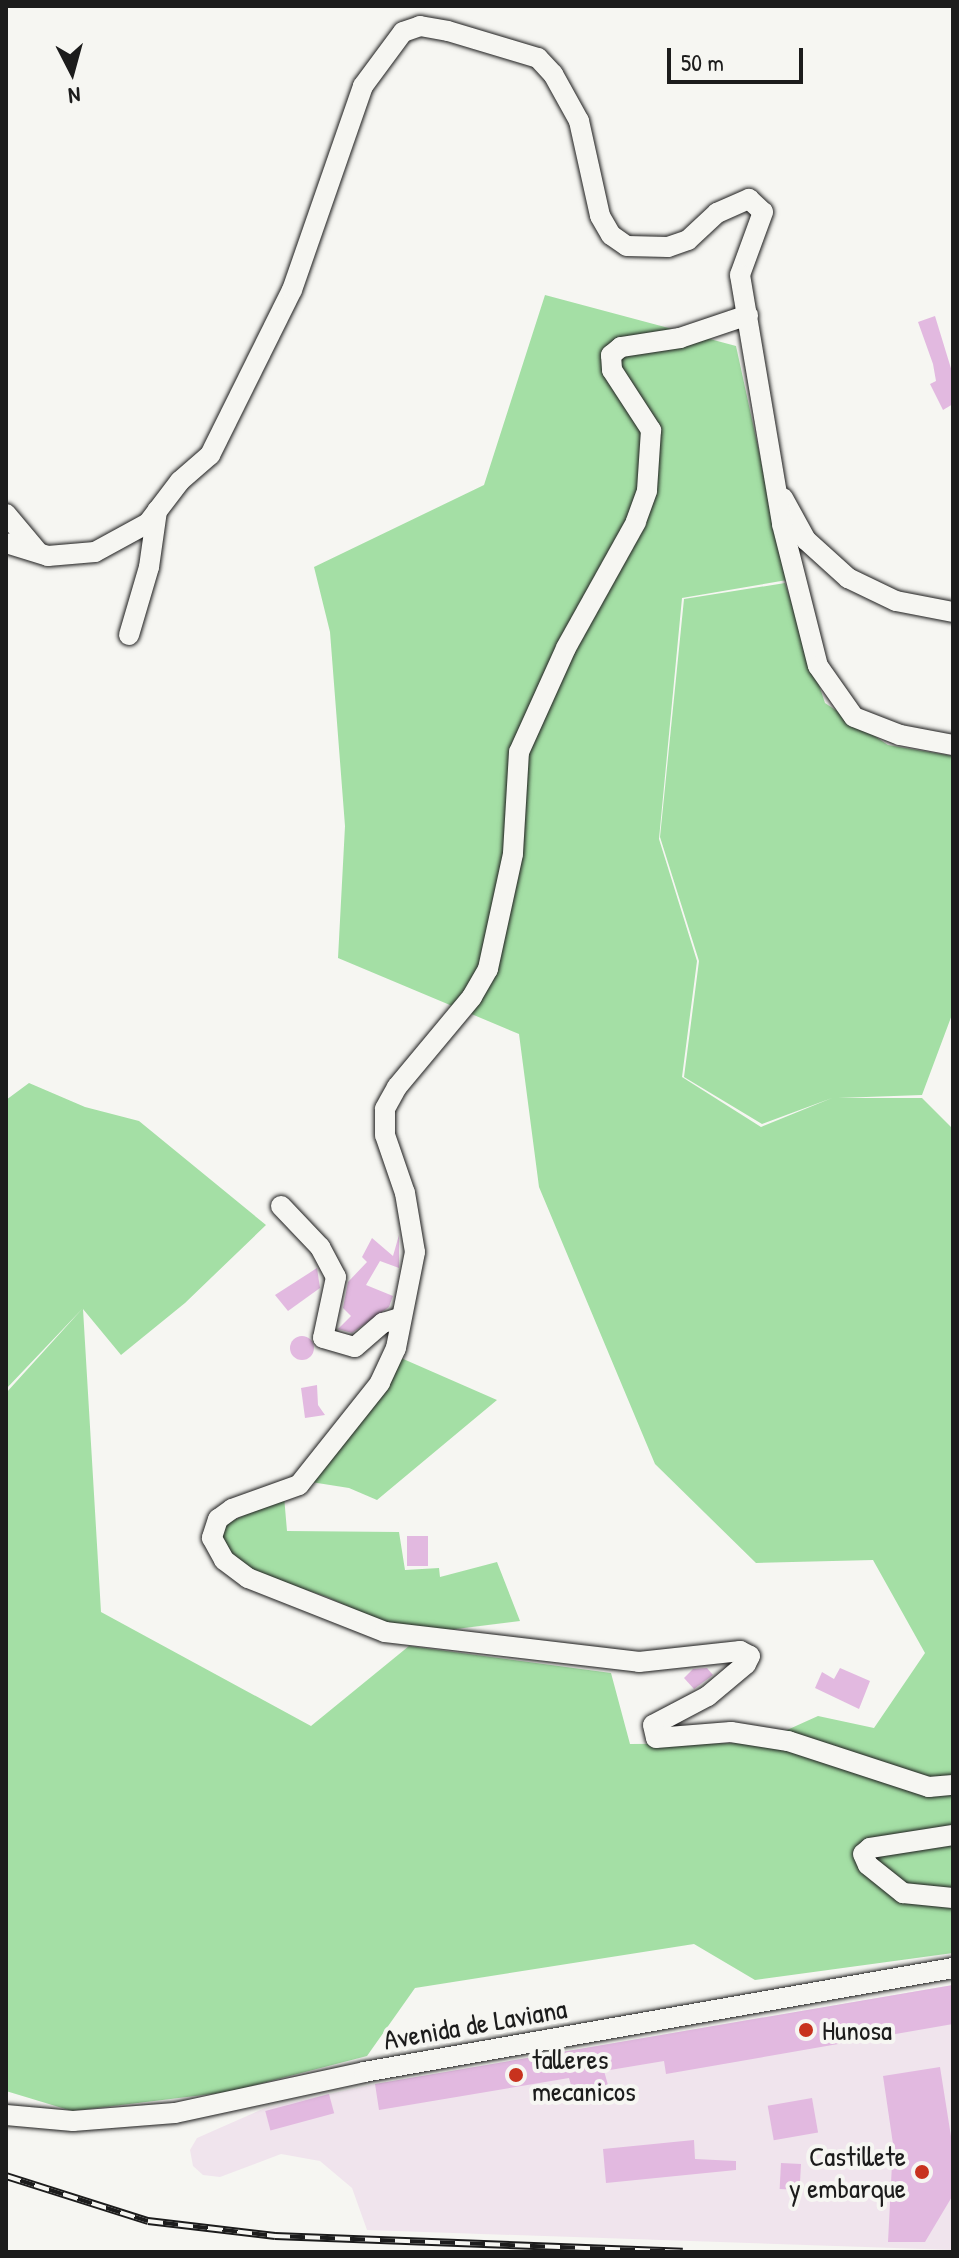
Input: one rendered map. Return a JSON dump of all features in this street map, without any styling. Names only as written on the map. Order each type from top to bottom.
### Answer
[{"type":"street","points":[[6,543],[48,556],[95,552],[148,523],[210,455],[292,290],[363,86],[392,42],[420,26],[511,48],[538,58],[553,74],[579,121],[600,216],[611,235],[627,246],[668,247],[688,240],[729,206],[749,199],[763,212],[740,275],[773,471],[822,677],[854,717],[900,735],[953,745]]},
{"type":"street","points":[[748,315],[680,338],[621,347],[611,355],[612,370],[651,430],[647,491],[636,522],[566,648],[519,752],[513,854],[488,969],[472,997],[397,1087],[385,1109],[385,1135],[405,1193],[415,1252],[399,1318],[396,1348],[380,1383],[299,1485],[232,1509],[218,1519],[212,1538],[224,1560],[248,1578],[385,1632],[639,1662],[740,1651],[750,1656],[746,1664],[708,1696],[653,1725],[656,1738],[731,1732],[788,1741],[929,1787],[953,1785]]},
{"type":"street","points":[[773,471],[806,540],[835,569],[896,601],[953,612]]},
{"type":"street","points":[[129,635],[149,567],[157,511]]},
{"type":"street","points":[[6,514],[37,551]]},
{"type":"street","points":[[281,1206],[320,1247],[336,1277],[323,1338],[355,1347],[383,1323],[399,1318]]},
{"type":"street","points":[[953,1835],[870,1848],[863,1854],[868,1865],[903,1893],[953,1898]]},
{"type":"street","name":"Avenida de Laviana","points":[[6,2115],[73,2121],[175,2113],[364,2072],[953,1968]]},
{"type":"shaded area","points":[[953,1985],[953,2250],[367,2230],[352,2188],[320,2161],[281,2154],[220,2177],[203,2175],[193,2166],[190,2150],[197,2138],[265,2108],[375,2084]]},
{"type":"green space","points":[[545,295],[736,346],[787,580],[682,598],[659,839],[697,961],[682,1077],[761,1127],[832,1098],[762,1124],[684,1077],[699,961],[660,837],[684,599],[785,583],[825,703],[888,745],[953,756],[953,1012],[922,1095],[838,1098],[922,1098],[953,1129],[953,1953],[755,1980],[694,1944],[415,1988],[367,2056],[228,2092],[72,2111],[6,2091],[6,1393],[83,1308],[6,1389],[6,1100],[29,1083],[85,1107],[139,1121],[266,1225],[185,1303],[121,1355],[83,1309],[101,1612],[311,1726],[409,1646],[611,1673],[630,1744],[758,1743],[818,1716],[874,1728],[925,1653],[873,1560],[756,1563],[655,1464],[539,1187],[519,1034],[338,958],[345,826],[330,632],[314,567],[484,485]]},
{"type":"green space","points":[[401,1358],[497,1400],[377,1500],[349,1488],[311,1482]]},
{"type":"green space","points":[[284,1496],[287,1531],[399,1532],[405,1570],[439,1568],[440,1577],[497,1562],[520,1621],[432,1632],[391,1626],[327,1597],[247,1570],[222,1544],[224,1525]]},
{"type":"building","points":[[935,316],[953,375],[953,404],[943,410],[930,384],[936,381],[933,364],[918,322]]},
{"type":"building","points":[[399,1235],[399,1268],[380,1261],[366,1285],[393,1296],[389,1307],[352,1333],[338,1329],[351,1316],[343,1308],[348,1282],[367,1262],[362,1257],[372,1238],[393,1256]]},
{"type":"building","points":[[317,1268],[320,1288],[288,1311],[275,1295]]},
{"type":"building","points":[[302,1336],[313,1343],[314,1348],[307,1359],[302,1360],[291,1353],[290,1348],[297,1337]]},
{"type":"building","points":[[317,1385],[318,1405],[325,1415],[305,1418],[301,1388]]},
{"type":"building","points":[[407,1536],[428,1536],[428,1566],[407,1566]]},
{"type":"building","points":[[707,1668],[713,1675],[694,1689],[684,1678],[693,1669]]},
{"type":"building","points":[[840,1668],[870,1681],[859,1709],[815,1688],[822,1672],[834,1679]]},
{"type":"building","points":[[953,1985],[953,2024],[666,2074],[664,2061],[604,2071],[608,2085],[573,2092],[569,2078],[379,2110],[375,2084]]},
{"type":"building","name":"Castillete y embarque","points":[[940,2067],[953,2149],[953,2195],[925,2242],[888,2242],[893,2144],[883,2076]]},
{"type":"building","points":[[329,2094],[334,2113],[270,2130],[265,2111]]},
{"type":"building","points":[[812,2098],[818,2132],[774,2140],[768,2106]]},
{"type":"building","points":[[694,2140],[695,2159],[736,2161],[736,2170],[606,2183],[603,2149]]},
{"type":"building","points":[[781,2163],[801,2164],[800,2190],[780,2189]]},
{"type":"railway","points":[[6,2176],[148,2221],[275,2236],[683,2252]]},
{"type":"place","name":"Hunosa","points":[[806,2030]]},
{"type":"place","name":"talleres mecanicos","points":[[516,2075]]},
{"type":"place","name":"Castillete y embarque","points":[[922,2172]]}]
